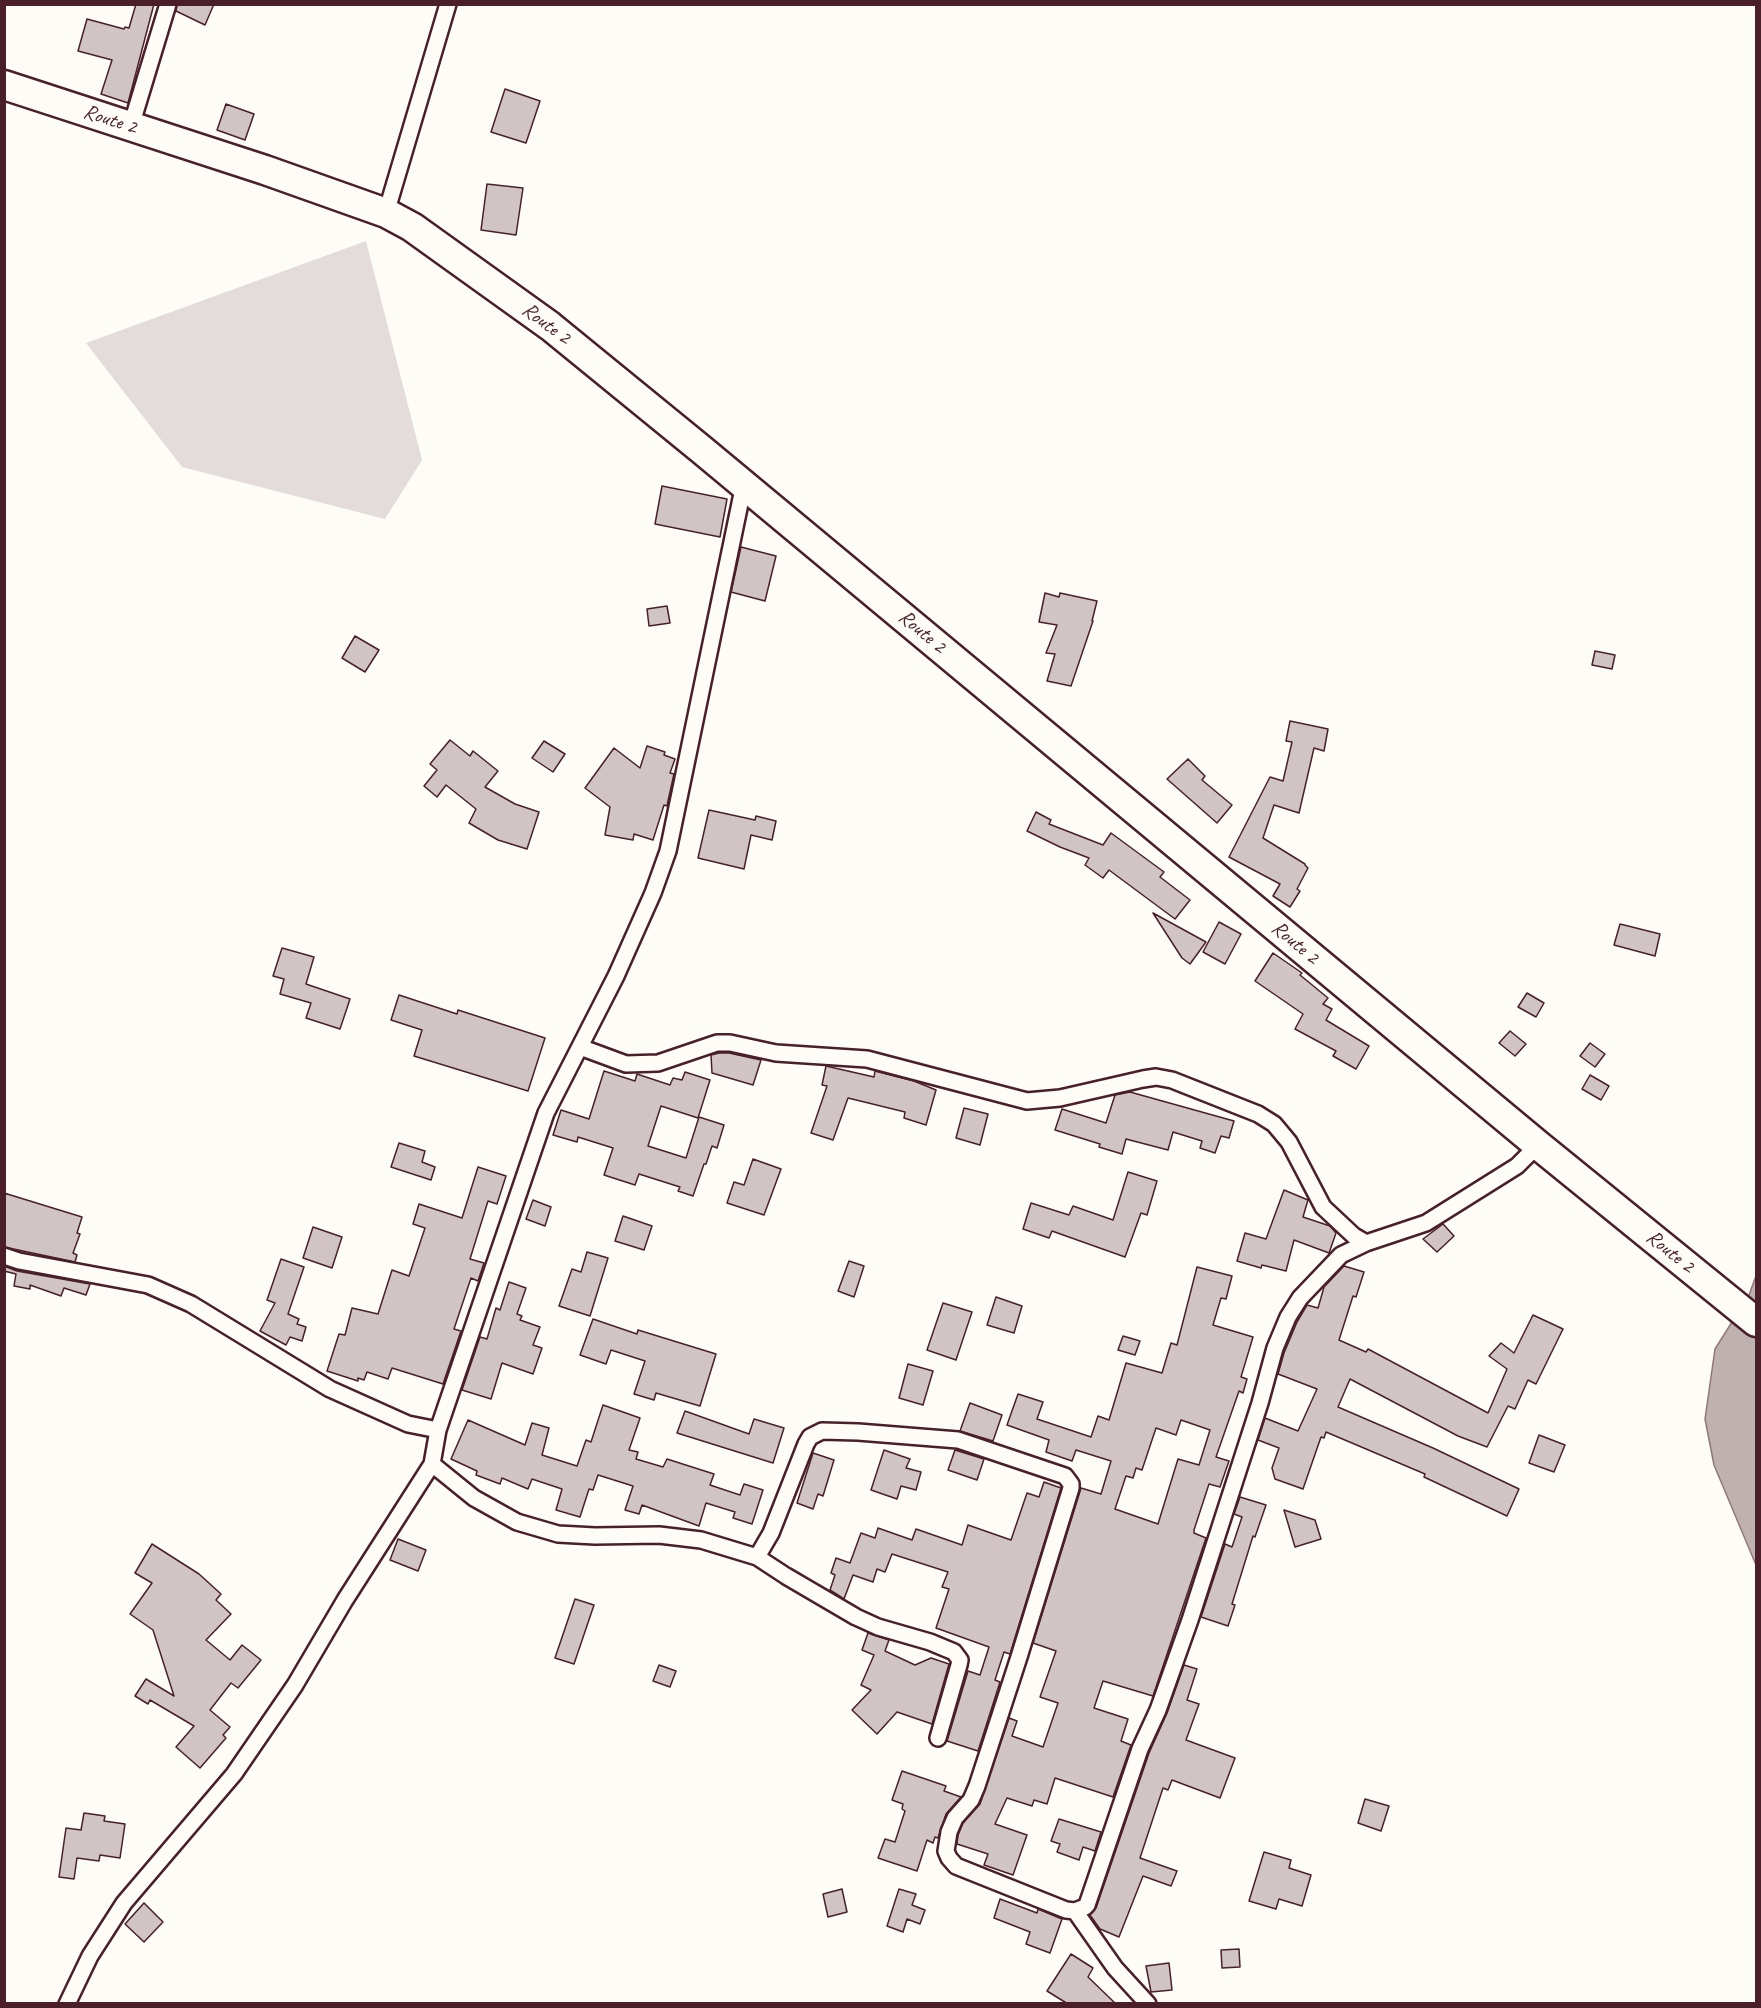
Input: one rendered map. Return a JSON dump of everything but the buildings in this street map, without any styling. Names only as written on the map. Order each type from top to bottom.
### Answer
[{"type":"highway","name":"Route 2","points":[[4,85],[265,170],[386,213],[412,227],[550,326],[744,484],[1538,1145],[1756,1322]]},
{"type":"street","points":[[131,126],[168,4]]},
{"type":"street","points":[[386,213],[448,4]]},
{"type":"street","points":[[67,2004],[90,1956],[124,1903],[234,1774],[295,1685],[345,1600],[432,1464],[438,1430],[546,1113],[616,976],[653,893],[668,851],[744,484]]},
{"type":"street","points":[[580,1047],[626,1064],[657,1063],[699,1047],[717,1043],[730,1043],[777,1053],[867,1059],[1027,1101],[1060,1098],[1156,1077],[1172,1080],[1258,1114],[1274,1124],[1289,1142],[1323,1207],[1354,1236],[1366,1243]]},
{"type":"street","points":[[757,1557],[771,1533],[806,1444],[810,1437],[822,1431],[958,1440],[1065,1476],[1070,1481],[1070,1494],[983,1768],[971,1800],[955,1818],[949,1833],[946,1851],[956,1866],[1066,1910],[1075,1911],[1087,1905],[1140,1749],[1158,1710],[1172,1671],[1260,1403],[1275,1348],[1288,1317],[1300,1298],[1341,1255],[1366,1243],[1426,1223],[1517,1166],[1538,1145]]},
{"type":"street","points":[[4,1256],[19,1261],[148,1285],[191,1304],[330,1389],[408,1424],[438,1430]]},
{"type":"street","points":[[432,1464],[474,1498],[517,1522],[558,1534],[659,1535],[701,1540],[757,1557],[856,1617],[878,1627],[948,1648],[958,1655],[959,1665],[938,1738]]},
{"type":"street","points":[[1075,1911],[1115,1968],[1148,2004]]},
{"type":"shaded area","points":[[366,241],[422,460],[385,519],[182,467],[86,343]]},
{"type":"shaded area","points":[[1756,1276],[1756,1565],[1714,1465],[1705,1419],[1715,1349],[1749,1295]]}]
